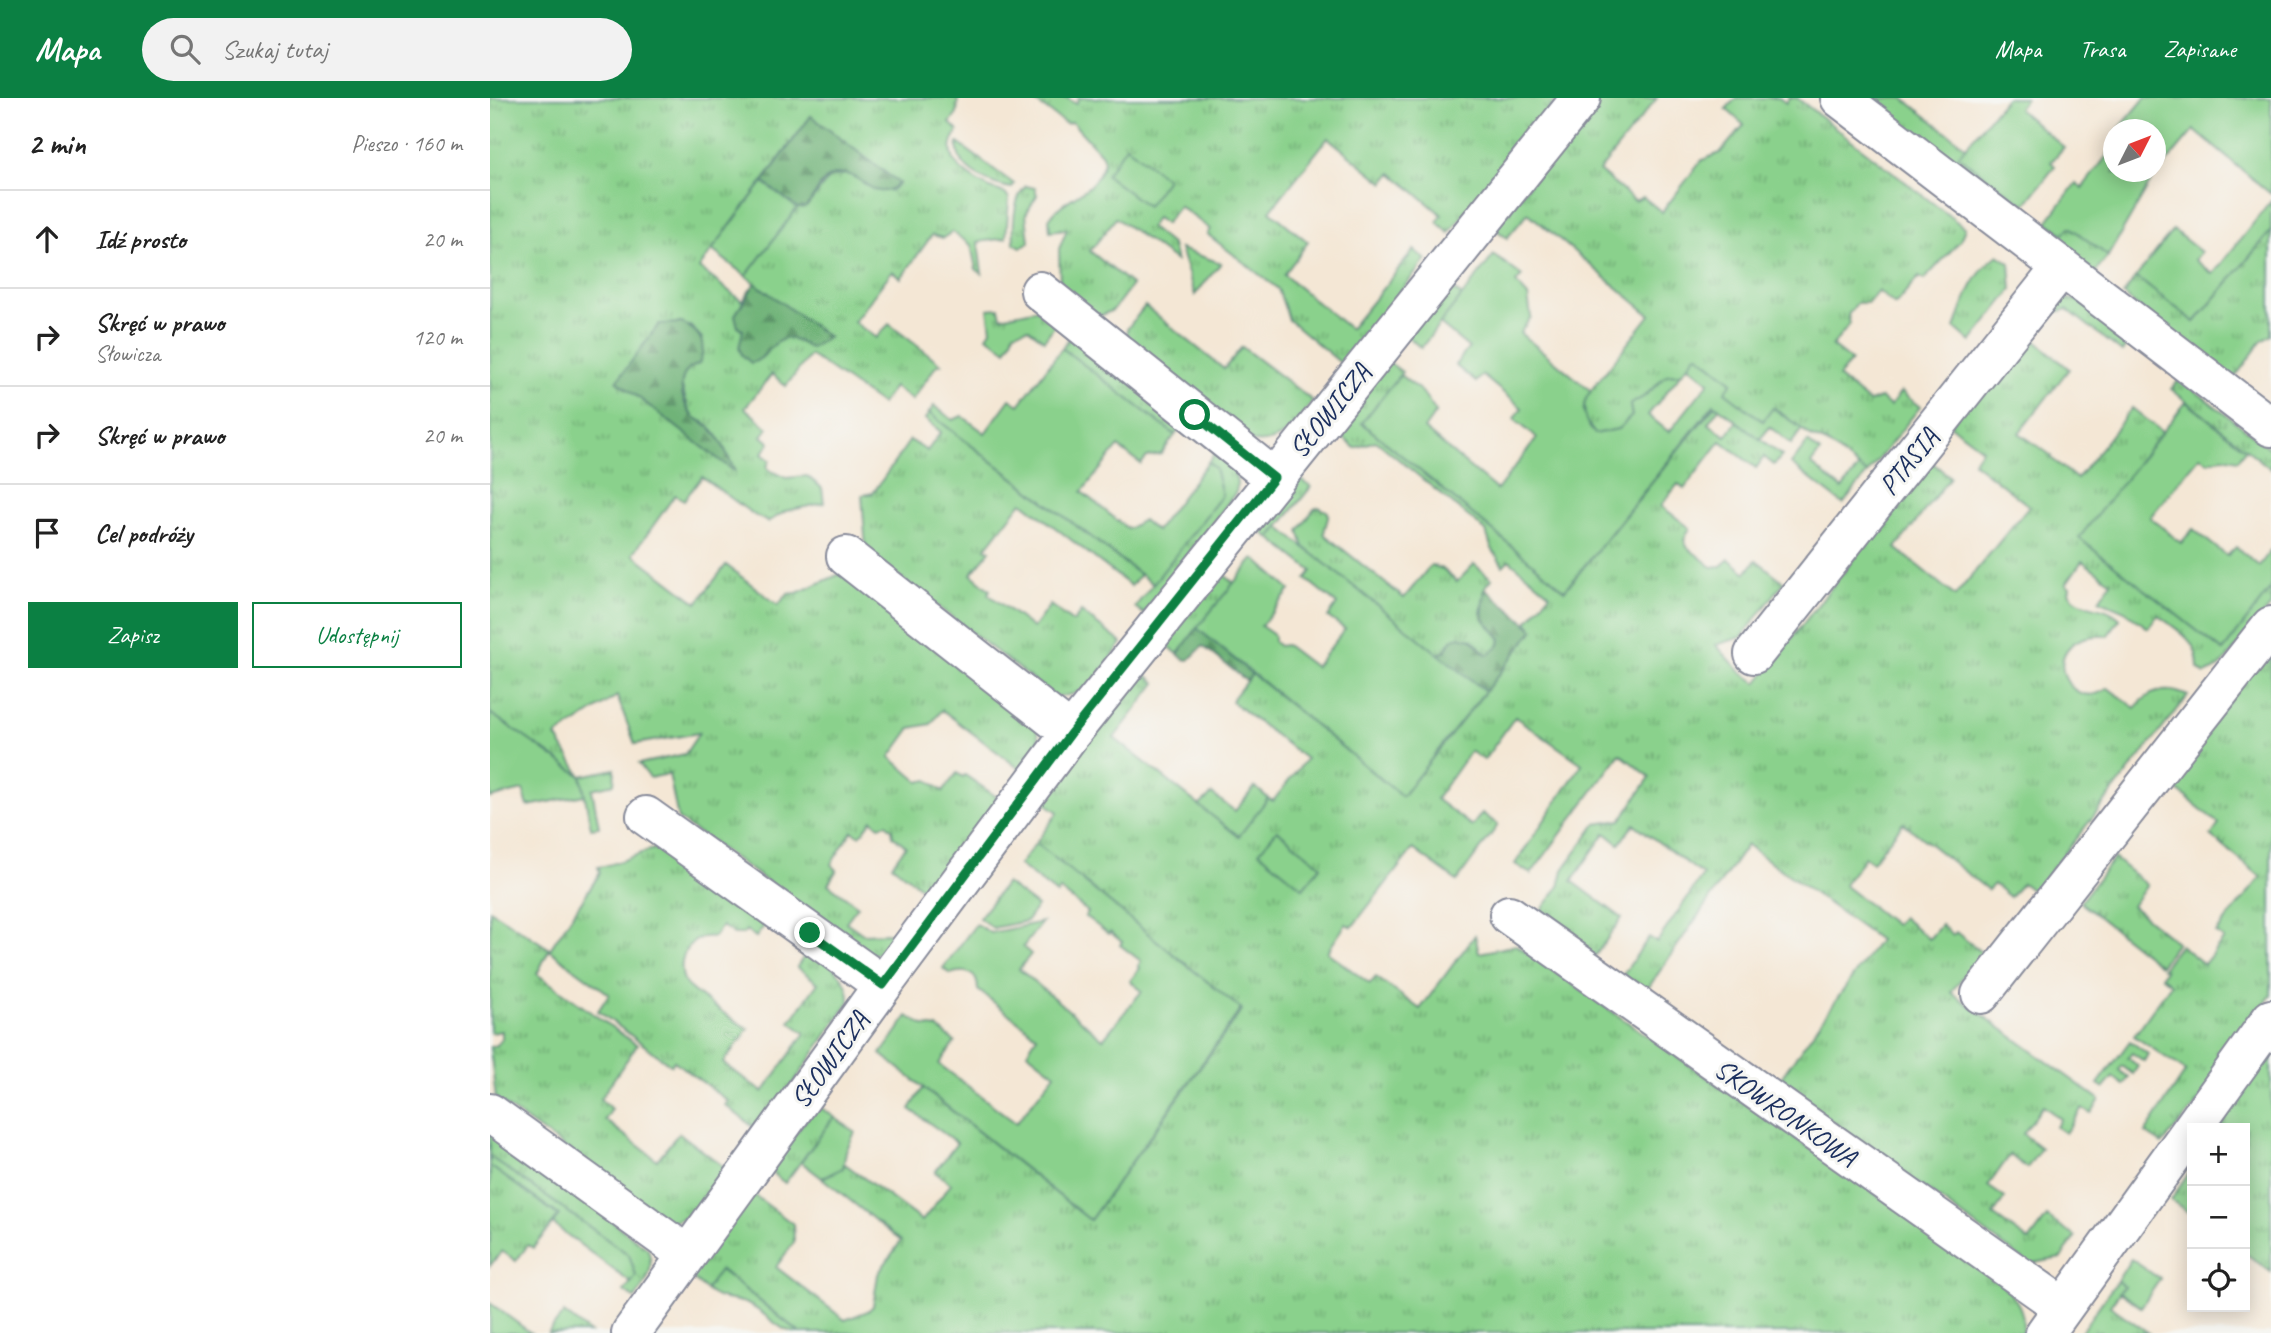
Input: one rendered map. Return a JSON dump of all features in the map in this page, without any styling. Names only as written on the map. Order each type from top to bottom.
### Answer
[{"type":"street","name":"SŁOWICZA","points":[[631,1333],[883,985],[1071,733],[1581,98]]},
{"type":"street","points":[[1839,98],[2271,427]]},
{"type":"street","name":"PTASIA","points":[[1754,654],[2062,267]]},
{"type":"street","points":[[1040,291],[1274,478]]},
{"type":"street","points":[[846,556],[1071,733]]},
{"type":"street","points":[[1981,994],[2271,626]]},
{"type":"street","points":[[646,816],[883,985]]},
{"type":"street","name":"SKOWRONKOWA","points":[[1509,915],[2054,1320]]},
{"type":"street","points":[[2054,1320],[2271,1019]]},
{"type":"street","points":[[490,1113],[686,1254]]},
{"type":"green space","points":[[490,98],[958,98],[957,114],[950,123],[958,131],[951,150],[953,158],[964,173],[1009,198],[1006,238],[978,242],[982,274],[976,269],[971,245],[952,232],[943,238],[932,235],[901,278],[892,271],[854,322],[876,338],[889,324],[941,364],[936,366],[912,400],[894,387],[881,404],[810,355],[786,386],[772,374],[745,408],[768,428],[762,436],[770,443],[762,454],[770,460],[767,467],[786,478],[807,476],[822,488],[824,503],[786,511],[768,522],[754,515],[702,477],[684,500],[675,495],[633,554],[697,603],[726,565],[778,605],[788,594],[797,593],[840,574],[1035,723],[1039,738],[1038,749],[1025,773],[942,710],[931,724],[911,728],[890,757],[919,782],[928,780],[943,791],[957,773],[963,777],[965,775],[1004,802],[932,896],[892,865],[906,846],[893,836],[892,829],[886,824],[879,826],[872,820],[860,836],[852,831],[831,864],[837,870],[828,884],[858,906],[846,922],[863,934],[888,933],[896,942],[885,952],[871,954],[678,819],[669,774],[650,778],[639,764],[685,754],[699,733],[635,744],[617,696],[556,736],[581,776],[490,713]],"holes":[[[811,116],[899,184],[890,191],[872,189],[860,179],[847,174],[830,177],[806,207],[797,208],[746,276],[755,283],[742,301],[699,268]],[[690,326],[702,338],[681,381],[689,411],[717,435],[734,470],[617,381]]]},
{"type":"green space","points":[[1030,98],[1067,98],[1076,104],[1079,98],[1558,98],[1449,233],[1437,222],[1442,215],[1392,173],[1384,183],[1328,138],[1270,211],[1308,242],[1284,275],[1350,329],[1414,250],[1426,260],[1342,364],[1289,320],[1278,289],[1207,234],[1210,229],[1179,206],[1165,224],[1156,218],[1150,227],[1172,245],[1176,261],[1116,218],[1090,251],[1132,285],[1113,310],[1100,316],[1060,288],[1059,249],[1067,229],[1050,231],[1049,219],[1063,204],[1093,182],[1104,162],[1102,155],[1072,122],[1066,124]]},
{"type":"green space","points":[[1599,98],[1657,98],[1599,171],[1635,201],[1643,197],[1662,212],[1702,160],[1720,153],[1744,125],[1726,109],[1736,98],[1779,98],[1786,103],[1789,98],[1797,98],[1965,228],[1960,241],[1924,280],[1919,277],[1895,305],[1878,291],[1868,303],[1857,303],[1848,315],[1850,324],[1832,346],[1851,361],[1838,377],[1869,402],[1881,398],[1890,406],[1901,392],[1920,407],[1867,474],[1827,443],[1812,437],[1774,408],[1763,422],[1724,392],[1732,382],[1697,354],[1681,374],[1667,375],[1645,396],[1630,405],[1632,416],[1618,429],[1595,434],[1585,420],[1584,399],[1650,315],[1528,213],[1507,238],[1494,228]]},
{"type":"green space","points":[[1864,98],[1903,98],[1966,147],[1959,157],[2025,205],[2018,215]]},
{"type":"green space","points":[[2006,98],[2026,98],[2018,109],[2064,147],[2051,162],[2055,166],[2025,205],[1958,156]]},
{"type":"green space","points":[[2145,98],[2271,98],[2271,194],[2194,130],[2166,163],[2166,119],[2127,119]]},
{"type":"green space","points":[[811,116],[899,183],[889,190],[880,191],[850,175],[841,174],[826,179],[806,207],[797,208],[763,182]]},
{"type":"green space","points":[[958,143],[1014,184],[1012,188],[985,180],[968,168],[958,152]]},
{"type":"green space","points":[[1126,146],[1167,179],[1147,206],[1106,175]]},
{"type":"green space","points":[[2103,161],[2103,182],[2151,182],[2108,256],[2070,227],[2064,234],[2047,222],[2076,183],[2082,188]]},
{"type":"green space","points":[[763,182],[797,208],[746,276],[712,250]]},
{"type":"green space","points":[[1026,186],[1035,188],[1037,195],[1026,214],[1029,242],[1021,247],[1014,243],[1014,221],[1018,198]]},
{"type":"green space","points":[[2271,201],[2271,231],[2195,322],[2136,277],[2173,230],[2201,252],[2195,260],[2213,274]]},
{"type":"green space","points":[[2047,222],[2063,234],[2070,227],[2108,256],[2095,273],[2039,231]]},
{"type":"green space","points":[[2271,231],[2271,335],[2261,342],[2233,380],[2123,295],[2136,277],[2195,322]]},
{"type":"green space","points":[[1180,249],[1221,263],[1195,295]]},
{"type":"green space","points":[[1494,255],[1522,276],[1516,283],[1528,296],[1531,317],[1520,333],[1591,391],[1585,402],[1584,413],[1595,434],[1618,429],[1632,416],[1630,405],[1645,396],[1667,375],[1681,374],[1648,415],[1669,432],[1709,382],[1688,365],[1697,354],[1732,382],[1725,392],[1763,421],[1773,408],[1802,429],[1791,444],[1770,427],[1760,439],[1714,404],[1565,590],[1362,423],[1400,375],[1422,392],[1436,412],[1424,429],[1497,490],[1537,438],[1514,419],[1522,408],[1482,375],[1476,382],[1455,365],[1469,348],[1440,324]]},
{"type":"green space","points":[[1998,255],[2010,263],[2012,290],[1971,342],[1955,328],[1966,297],[1976,279]]},
{"type":"green space","points":[[755,283],[828,337],[811,348],[795,340],[782,340],[751,363],[739,348],[743,330],[738,327],[735,315]]},
{"type":"green space","points":[[1447,285],[1462,296],[1421,348],[1406,335]]},
{"type":"green space","points":[[2061,298],[2077,300],[2129,341],[2122,352],[2067,309],[2044,316],[2029,335],[2069,369],[2019,433],[2052,456],[2051,458],[2077,479],[2132,408],[2162,432],[2080,538],[2223,651],[2271,588],[2271,606],[2220,667],[2205,674],[2198,668],[2191,643],[2158,615],[2148,628],[2125,611],[2099,600],[2111,582],[2082,561],[2066,584],[2070,587],[2069,592],[2079,602],[2108,611],[2120,619],[2107,636],[2084,638],[2069,647],[2063,659],[2063,672],[2069,684],[2079,692],[2093,695],[2108,688],[2135,708],[2147,697],[2159,692],[2173,691],[2188,696],[2034,892],[2022,883],[2010,897],[1994,884],[1988,890],[1903,823],[1872,862],[1865,857],[1844,885],[1895,925],[1902,917],[1929,939],[1941,925],[1953,935],[1956,932],[1982,953],[1951,992],[2100,1100],[2091,1113],[2082,1108],[2065,1133],[2056,1127],[2061,1119],[2043,1106],[2023,1134],[2041,1148],[2027,1168],[2010,1155],[1988,1186],[2005,1198],[1993,1215],[2029,1241],[2047,1217],[2075,1237],[2061,1258],[2029,1264],[1778,1082],[1879,940],[1747,845],[1646,991],[1623,975],[1649,937],[1657,942],[1703,875],[1634,824],[1619,844],[1605,833],[1572,881],[1622,918],[1595,956],[1537,916],[1559,887],[1563,870],[1596,824],[1621,820],[1650,777],[1620,754],[1531,874],[1515,864],[1582,764],[1515,717],[1484,760],[1470,751],[1436,799],[1472,826],[1482,813],[1498,825],[1457,881],[1413,849],[1352,927],[1346,924],[1327,952],[1370,984],[1376,977],[1420,1009],[1475,935],[1479,953],[1516,945],[1990,1273],[2010,1292],[2019,1306],[2022,1333],[800,1333],[721,1270],[706,1290],[689,1276],[750,1192],[793,1224],[794,1242],[776,1267],[845,1320],[868,1311],[873,1306],[878,1274],[901,1241],[822,1178],[845,1164],[922,1221],[951,1184],[935,1172],[957,1143],[910,1109],[923,1088],[1090,1220],[1242,1010],[1036,843],[1058,812],[1041,800],[1139,669],[1156,683],[1114,738],[1238,836],[1268,798],[1273,801],[1306,759],[1231,701],[1252,674],[1402,796],[1534,630],[1527,622],[1550,594],[1509,560],[1503,566],[1491,547],[1486,531],[1381,445],[1375,441],[1355,448],[1331,427],[1386,360],[1402,372],[1362,423],[1565,590],[1715,405],[1719,408],[1708,423],[1726,436],[1737,421],[1782,456],[1774,465],[1764,457],[1756,468],[1721,441],[1684,489],[1678,484],[1661,506],[1690,528],[1684,540],[1687,547],[1712,567],[1721,566],[1729,559],[1746,573],[1756,560],[1784,582],[1742,637],[1716,645],[1740,671],[1757,683],[1930,461],[1950,477],[1896,548],[1955,596],[2029,506],[1973,462],[1982,449],[1950,425],[2044,306]]},
{"type":"green space","points":[[1145,306],[1224,369],[1242,347],[1313,401],[1295,424],[1281,436],[1264,442],[1253,442],[1127,338],[1127,329]]},
{"type":"green space","points":[[999,308],[1001,317],[1037,309],[1056,324],[1044,340],[1028,328],[1014,332],[1006,350],[987,336],[991,330],[988,309]]},
{"type":"green space","points":[[682,323],[698,335],[703,350],[699,364],[686,372],[683,378],[684,399],[690,413],[718,437],[735,472],[617,381],[659,324]]},
{"type":"green space","points":[[1071,336],[1184,423],[1175,435],[1062,348]]},
{"type":"green space","points":[[1062,348],[1175,435],[1161,454],[1147,457],[1141,464],[1118,447],[1082,492],[1128,529],[1143,520],[1156,531],[1208,462],[1215,468],[1222,495],[1153,584],[929,413],[934,406],[953,420],[962,416],[985,433],[1010,399],[1019,405]]},
{"type":"green space","points":[[2180,379],[2271,449],[2271,469],[2171,389]]},
{"type":"green space","points":[[2186,402],[2246,449],[2238,460],[2223,457],[2208,462],[2200,456],[2150,517],[2181,543],[2193,529],[2227,556],[2236,547],[2259,566],[2271,550],[2271,588],[2223,651],[2079,538]]},
{"type":"green space","points":[[929,413],[1140,575],[1131,586],[1022,502],[986,548],[990,551],[971,574],[990,590],[988,594],[1033,628],[1050,605],[1073,622],[1081,612],[1122,643],[1102,672],[1077,692],[1054,696],[866,551],[862,495],[873,493],[910,440],[927,451],[941,432],[925,419]]},
{"type":"green space","points":[[1808,442],[1820,452],[1811,464],[1842,489],[1859,467],[1867,474],[1843,504],[1791,464]]},
{"type":"green space","points":[[1217,450],[1235,474],[1236,492],[1144,614],[1135,607],[1222,495],[1215,468],[1208,462]]},
{"type":"green space","points":[[1294,474],[1311,487],[1270,538],[1253,525]]},
{"type":"green space","points":[[1319,507],[1328,512],[1325,535],[1404,598],[1431,565],[1443,569],[1457,582],[1474,564],[1492,579],[1485,588],[1481,613],[1501,639],[1500,644],[1490,654],[1486,654],[1452,640],[1444,652],[1438,654],[1304,547],[1299,531],[1314,509]]},
{"type":"green space","points":[[1279,527],[1485,691],[1402,796],[1197,628],[1254,558],[1290,590],[1261,626],[1274,635],[1274,642],[1279,646],[1286,645],[1315,667],[1345,629],[1328,617],[1337,604],[1306,579],[1312,571],[1270,538]]},
{"type":"green space","points":[[1218,570],[1234,583],[1178,654],[1161,641]]},
{"type":"green space","points":[[1485,588],[1534,630],[1402,796],[1366,767],[1360,752],[1433,656],[1444,652],[1452,640],[1459,636],[1472,639],[1486,654],[1490,654],[1500,644],[1501,639],[1482,617]]},
{"type":"green space","points":[[1197,628],[1252,674],[1247,681],[1203,646],[1189,660],[1178,654]]},
{"type":"green space","points":[[2271,638],[2271,995],[2193,1109],[2162,1144],[2145,1133],[2186,1071],[2134,1036],[2171,984],[2161,976],[2165,970],[2162,968],[2180,945],[2204,964],[2224,939],[2216,933],[2261,877],[2211,836],[2219,824],[2170,784]]},
{"type":"green space","points":[[490,713],[581,776],[585,795],[528,806],[523,790],[490,798]]},
{"type":"green space","points":[[615,769],[614,784],[592,789],[599,827],[591,828],[581,776]]},
{"type":"green space","points":[[1255,787],[1268,798],[1239,836],[1199,806],[1212,794],[1235,811]]},
{"type":"green space","points":[[1277,830],[1321,866],[1303,888],[1259,852]]},
{"type":"green space","points":[[1036,843],[1241,1009],[1090,1220],[881,1054],[908,1016],[924,1026],[938,1028],[955,1042],[939,1064],[1016,1123],[1055,1074],[1027,1052],[1037,1036],[978,990],[976,979],[970,973],[950,974],[943,968],[976,924],[991,933],[1042,922],[1023,947],[1031,954],[1019,969],[1103,1039],[1142,991],[1130,981],[1140,968],[1138,966],[1141,961],[1120,945],[1122,942],[1110,932],[1108,934],[1085,916],[1088,912],[1060,890],[1057,894],[1019,865]]},
{"type":"green space","points":[[661,847],[769,919],[756,937],[746,930],[743,934],[734,934],[722,926],[714,937],[691,943],[683,958],[682,975],[685,983],[748,1029],[723,1063],[763,1092],[805,1033],[790,1022],[818,983],[797,967],[810,947],[842,977],[849,993],[849,1002],[760,1132],[725,1105],[728,1101],[674,1061],[671,1065],[598,1011],[609,994],[549,950],[537,974],[637,1045],[600,1099],[612,1109],[605,1120],[657,1160],[679,1133],[728,1170],[697,1209],[670,1222],[496,1099],[490,1047],[497,1045],[502,1039],[502,1031],[491,1033],[490,1029],[490,910],[550,949],[600,873],[598,867]]},
{"type":"green space","points":[[2114,858],[2147,885],[2132,906],[2177,943],[2160,965],[2080,902]]},
{"type":"green space","points":[[1006,883],[1037,906],[1027,921],[993,928],[979,918]]},
{"type":"green space","points":[[2130,1041],[2148,1054],[2144,1061],[2132,1053],[2128,1058],[2138,1066],[2133,1074],[2122,1066],[2119,1070],[2129,1078],[2124,1085],[2113,1077],[2104,1088],[2098,1084]]},
{"type":"green space","points":[[2271,1049],[2271,1272],[2250,1257],[2250,1123],[2222,1123]]},
{"type":"green space","points":[[817,1105],[834,1117],[785,1183],[768,1170]]},
{"type":"green space","points":[[834,1117],[855,1132],[846,1151],[843,1168],[822,1178],[801,1162]]},
{"type":"green space","points":[[490,1129],[648,1249],[650,1270],[635,1299],[624,1291],[636,1276],[629,1255],[490,1157]]},
{"type":"green space","points":[[490,1157],[629,1255],[636,1276],[631,1283],[553,1224],[559,1215],[490,1166]]},
{"type":"green space","points":[[490,1166],[559,1216],[533,1248],[528,1245],[516,1261],[502,1251],[490,1266]]},
{"type":"green space","points":[[2187,1176],[2187,1211],[2171,1200]]},
{"type":"green space","points":[[2131,1259],[2160,1279],[2141,1307],[2119,1292],[2124,1286],[2117,1281]]},
{"type":"green space","points":[[720,1270],[800,1333],[785,1330],[747,1304],[721,1298],[706,1290]]},
{"type":"green space","points":[[2117,1281],[2124,1286],[2110,1306],[2149,1333],[2080,1333]]},
{"type":"green space","points":[[490,1303],[531,1333],[490,1333]]},
{"type":"green space","points":[[564,1313],[590,1333],[548,1333]]},
{"type":"route","points":[[810,933],[883,985],[1071,733],[1274,478],[1195,415]]}]
